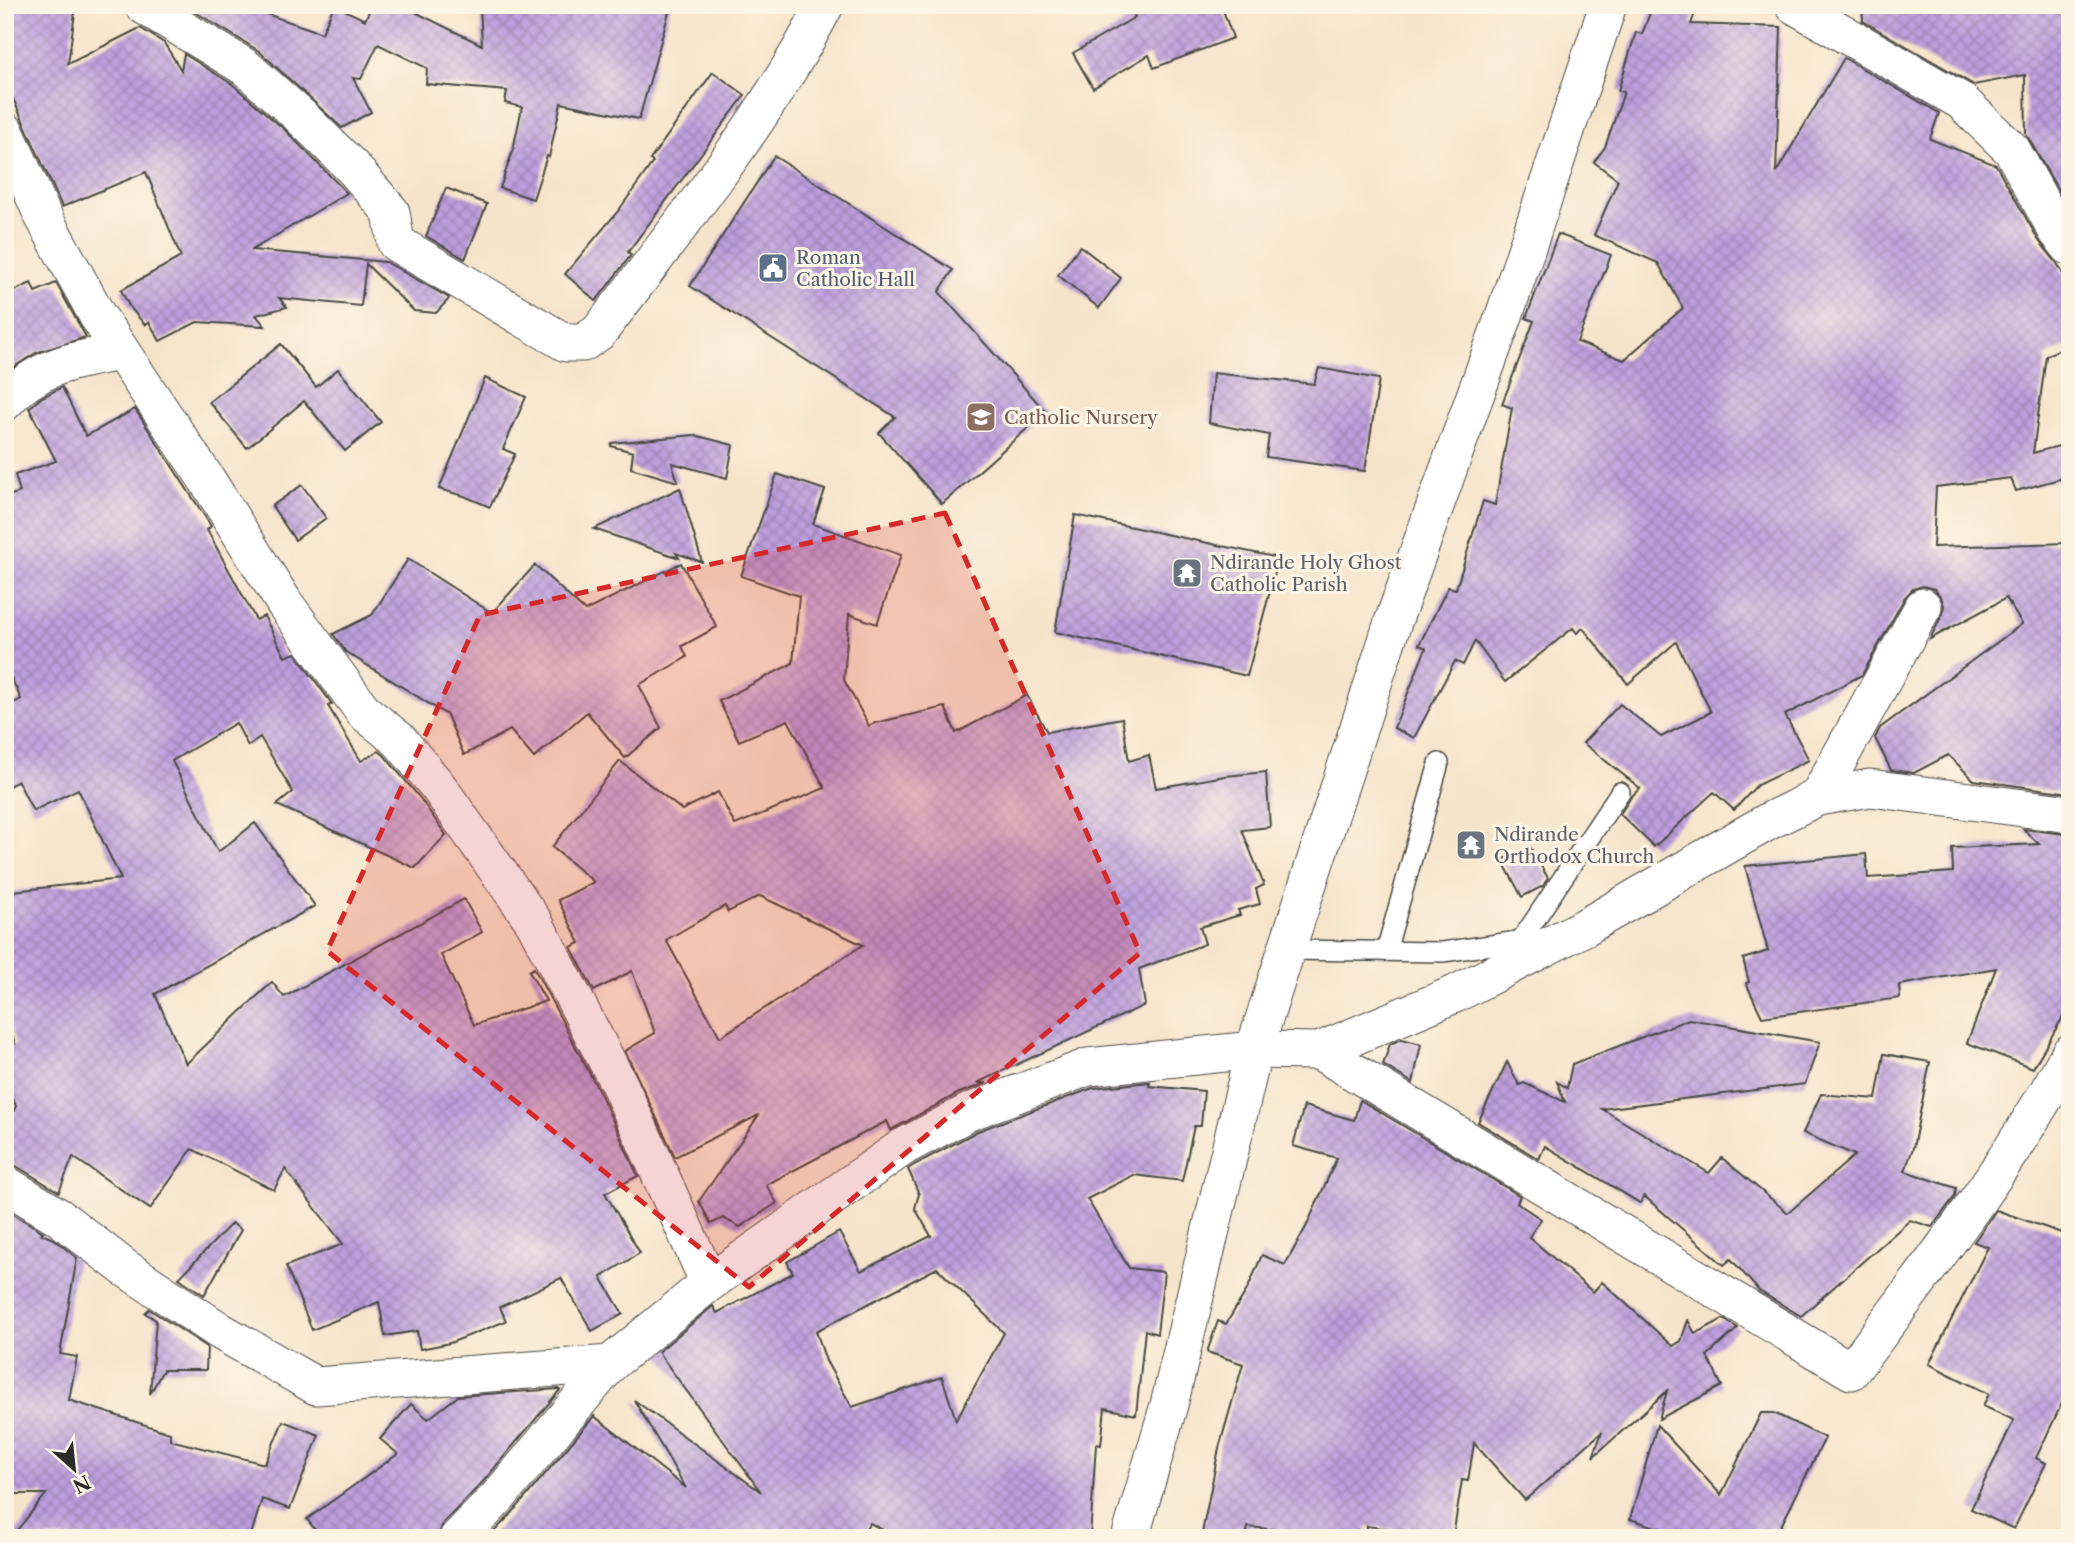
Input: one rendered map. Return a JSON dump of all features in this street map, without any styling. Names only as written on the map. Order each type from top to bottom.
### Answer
[{"type":"street","points":[[142,5],[245,66],[299,114],[391,212],[396,243],[566,343],[583,343],[599,332],[686,216],[762,109],[808,38],[825,5]]},
{"type":"street","points":[[1129,1538],[1169,1405],[1254,1050],[1393,622],[1504,316],[1608,5]]},
{"type":"street","points":[[1794,5],[1961,102],[2012,150],[2057,231],[2070,247]]},
{"type":"street","points":[[5,131],[43,216],[97,314],[208,480],[299,624],[364,712],[399,740],[437,785],[534,922],[620,1086],[709,1283]]},
{"type":"street","points":[[5,402],[33,376],[69,361],[121,352]]},
{"type":"street","points":[[1818,797],[1923,607]]},
{"type":"street","points":[[458,1538],[497,1498],[610,1364],[709,1283],[904,1147],[969,1112],[1088,1067],[1254,1050],[1320,1051],[1455,995],[1585,927],[1769,821],[1818,797],[1870,788],[2070,814]]},
{"type":"street","points":[[1320,1051],[1851,1371],[1965,1220],[2070,1053]]},
{"type":"street","points":[[5,1184],[59,1217],[125,1268],[220,1331],[316,1386],[610,1364]]},
{"type":"lane","points":[[1386,951],[1439,763]]},
{"type":"lane","points":[[1286,950],[1443,952],[1521,939],[1620,792]]},
{"type":"highlighted area","points":[[945,513],[1140,953],[749,1287],[327,951],[480,615]]},
{"type":"building","points":[[5,5],[76,5],[68,64],[140,28],[164,43],[181,70],[184,54],[232,84],[285,130],[347,193],[252,250],[386,262],[449,298],[448,300],[436,313],[414,311],[366,264],[361,306],[279,298],[287,307],[256,315],[265,326],[197,322],[160,341],[149,322],[145,325],[129,306],[121,290],[181,257],[146,172],[62,207],[5,81]]},
{"type":"building","points":[[193,5],[240,5],[322,33],[334,5],[365,20],[372,5],[401,5],[482,45],[480,5],[671,5],[639,119],[561,103],[549,157],[547,156],[533,199],[500,188],[513,150],[522,107],[505,103],[507,91],[426,84],[427,68],[378,44],[361,79],[353,78],[371,112],[342,128],[259,51],[192,10]]},
{"type":"building","points":[[1130,5],[1221,5],[1233,38],[1154,68],[1149,55],[1093,88],[1073,53],[1135,17]]},
{"type":"building","points":[[1653,5],[1698,5],[1691,24],[1781,27],[1776,173],[1844,58],[1939,113],[1930,139],[1996,165],[2039,241],[2057,263],[2070,286],[2070,344],[2046,356],[2033,453],[2070,443],[2070,476],[2016,491],[2011,478],[1936,487],[1933,547],[2070,543],[2070,793],[1974,780],[1948,755],[1914,773],[1891,770],[1875,738],[1880,728],[2022,624],[2006,598],[1930,639],[1944,606],[1934,589],[1923,586],[1913,589],[1905,597],[1862,675],[1785,715],[1809,760],[1757,785],[1734,810],[1714,792],[1654,847],[1620,814],[1640,788],[1583,743],[1620,704],[1661,737],[1711,712],[1676,642],[1628,684],[1583,628],[1577,633],[1573,628],[1505,682],[1475,641],[1463,665],[1455,661],[1414,738],[1394,728],[1426,648],[1419,645],[1448,587],[1456,589],[1483,501],[1495,505],[1512,408],[1502,404],[1534,321],[1526,318],[1558,234],[1611,255],[1577,342],[1624,360],[1683,308],[1658,263],[1594,235],[1618,180],[1594,162],[1605,147],[1624,92],[1618,91],[1636,32],[1642,34]]},
{"type":"building","points":[[1862,5],[2070,5],[2070,211],[2026,134],[2025,75],[1974,85],[1863,21]]},
{"type":"building","points":[[713,72],[745,95],[628,252],[631,255],[596,301],[565,274],[619,210],[653,162],[650,160]]},
{"type":"building","points":[[774,156],[953,270],[939,292],[1046,412],[942,504],[879,433],[895,417],[690,286]]},
{"type":"building","points":[[446,188],[487,204],[465,259],[426,236]]},
{"type":"building","points":[[1080,246],[1121,278],[1099,308],[1058,275]]},
{"type":"building","points":[[31,283],[35,292],[56,283],[86,337],[36,353],[9,370],[5,362],[5,295]]},
{"type":"building","points":[[281,344],[316,387],[338,369],[381,422],[345,451],[304,401],[247,448],[209,402]]},
{"type":"building","points":[[1319,368],[1379,379],[1365,471],[1266,457],[1269,435],[1209,423],[1213,373],[1314,384]]},
{"type":"building","points":[[485,378],[526,397],[503,449],[515,454],[490,507],[439,489]]},
{"type":"building","points":[[62,387],[86,436],[135,409],[211,526],[207,530],[256,620],[264,616],[285,657],[295,653],[332,704],[328,706],[361,761],[379,751],[384,755],[420,798],[446,835],[415,868],[277,805],[293,792],[260,737],[248,746],[236,723],[172,761],[218,852],[255,823],[315,906],[155,994],[186,1064],[272,982],[284,997],[464,899],[482,932],[441,955],[474,1025],[546,1001],[529,971],[534,968],[601,1095],[638,1176],[605,1193],[640,1253],[601,1277],[623,1314],[592,1331],[561,1278],[500,1307],[506,1321],[450,1343],[420,1349],[417,1331],[385,1336],[379,1302],[312,1330],[286,1266],[343,1244],[285,1169],[274,1190],[192,1149],[150,1209],[73,1157],[59,1192],[16,1166],[5,1163],[5,1129],[16,1106],[5,1081],[5,1048],[15,1044],[5,1009],[5,892],[121,879],[78,789],[33,811],[18,781],[5,788],[5,708],[21,699],[5,664],[5,497],[20,492],[15,475],[56,461],[29,408],[42,397]]},
{"type":"building","points":[[694,435],[733,445],[727,478],[672,463],[678,482],[631,468],[633,452],[611,446],[612,443]]},
{"type":"building","points":[[777,474],[825,490],[813,524],[901,555],[877,624],[849,614],[844,680],[869,726],[945,707],[956,733],[1027,695],[1047,732],[1122,718],[1129,761],[1149,755],[1156,788],[1266,772],[1270,827],[1242,830],[1264,885],[1256,889],[1260,904],[1238,910],[1240,915],[1200,927],[1205,944],[1139,969],[1145,1005],[977,1083],[987,1083],[959,1093],[891,1130],[887,1121],[766,1185],[777,1203],[740,1227],[723,1218],[711,1224],[699,1201],[759,1115],[675,1157],[625,1051],[655,1033],[632,971],[594,991],[571,947],[580,943],[558,900],[594,882],[552,847],[620,761],[682,810],[718,792],[735,825],[825,788],[788,720],[739,741],[719,701],[793,663],[799,596],[741,576]],"holes":[[[760,896],[863,945],[720,1037],[666,940],[725,906],[728,912]]]},
{"type":"building","points":[[302,485],[326,518],[295,540],[272,506]]},
{"type":"building","points":[[680,488],[702,562],[676,553],[679,558],[594,529]]},
{"type":"building","points":[[1075,515],[1279,558],[1247,676],[1055,632]]},
{"type":"building","points":[[408,559],[492,613],[535,565],[585,611],[681,563],[717,627],[682,646],[687,657],[639,685],[661,728],[625,758],[587,712],[534,758],[510,730],[464,755],[447,715],[346,652],[333,634],[372,615]]},
{"type":"building","points":[[2023,829],[2065,834],[2065,921],[2070,923],[2070,1005],[2033,1068],[1967,1043],[1996,968],[1899,985],[1900,998],[1762,1017],[1746,983],[1749,982],[1743,959],[1768,951],[1745,866],[1866,854],[1868,878],[1953,872],[1952,848],[2039,844]]},
{"type":"building","points":[[1530,847],[1548,878],[1543,886],[1522,897],[1502,860]]},
{"type":"building","points":[[1689,1019],[1820,1042],[1805,1084],[1602,1109],[1709,1173],[1722,1158],[1788,1213],[1855,1155],[1803,1133],[1821,1094],[1876,1099],[1884,1054],[1930,1062],[1913,1148],[1905,1171],[1956,1188],[1955,1196],[1932,1227],[1910,1220],[1801,1316],[1759,1291],[1731,1259],[1724,1265],[1644,1196],[1640,1203],[1545,1146],[1539,1159],[1478,1122],[1507,1062],[1519,1085],[1524,1083],[1565,1102],[1557,1082],[1567,1088],[1572,1064]]},
{"type":"building","points":[[1402,1039],[1421,1044],[1413,1083],[1383,1065],[1390,1044]]},
{"type":"building","points":[[1150,1082],[1149,1086],[1204,1091],[1201,1126],[1194,1126],[1182,1181],[1134,1175],[1087,1199],[1129,1268],[1164,1272],[1157,1334],[1145,1330],[1136,1415],[1105,1408],[1101,1445],[1096,1444],[1090,1538],[898,1538],[870,1523],[860,1538],[488,1538],[594,1416],[686,1488],[634,1400],[761,1492],[658,1352],[713,1306],[717,1313],[793,1273],[787,1262],[839,1232],[861,1271],[931,1236],[915,1208],[919,1194],[908,1169],[978,1131],[1093,1088]],"holes":[[[937,1268],[1004,1333],[956,1420],[942,1377],[852,1407],[826,1361],[816,1331]]]},
{"type":"building","points":[[1360,1100],[1520,1196],[1517,1203],[1541,1219],[1529,1237],[1593,1292],[1602,1282],[1673,1346],[1681,1341],[1688,1320],[1695,1334],[1723,1319],[1738,1328],[1707,1356],[1722,1386],[1659,1419],[1667,1391],[1593,1457],[1602,1432],[1525,1500],[1474,1443],[1468,1481],[1462,1480],[1453,1537],[1367,1526],[1366,1538],[1248,1527],[1246,1538],[1201,1538],[1219,1448],[1243,1364],[1207,1352],[1218,1321],[1226,1324],[1248,1288],[1262,1255],[1285,1265],[1306,1227],[1337,1158],[1293,1146],[1304,1106],[1354,1120]]},
{"type":"building","points":[[5,1209],[43,1232],[41,1234],[54,1239],[77,1258],[60,1354],[77,1357],[69,1400],[170,1433],[170,1440],[265,1464],[283,1421],[319,1435],[290,1509],[262,1499],[250,1538],[11,1538],[46,1494],[5,1494]]},
{"type":"building","points":[[1996,1210],[2070,1236],[2070,1386],[2036,1458],[2046,1463],[2014,1529],[1971,1509],[2014,1420],[1983,1406],[1989,1394],[1929,1364],[1988,1247],[1974,1242]]},
{"type":"building","points":[[232,1223],[241,1230],[204,1295],[179,1278]]},
{"type":"building","points":[[149,1309],[207,1347],[206,1370],[163,1370],[150,1394],[156,1320],[145,1313]]},
{"type":"building","points":[[559,1389],[481,1484],[443,1523],[438,1538],[321,1538],[307,1519],[398,1454],[380,1439],[411,1404],[428,1419],[458,1396]]},
{"type":"building","points":[[1761,1413],[1774,1413],[1825,1438],[1775,1538],[1690,1538],[1630,1519],[1657,1425],[1721,1495]]},
{"type":"place","name":"Roman Catholic Hall","points":[[773,268]]},
{"type":"place","name":"Catholic Nursery","points":[[981,417]]},
{"type":"place","name":"Ndirande Holy Ghost Catholic Parish","points":[[1187,573]]},
{"type":"place","name":"Ndirande Orthodox Church","points":[[1471,845]]}]
